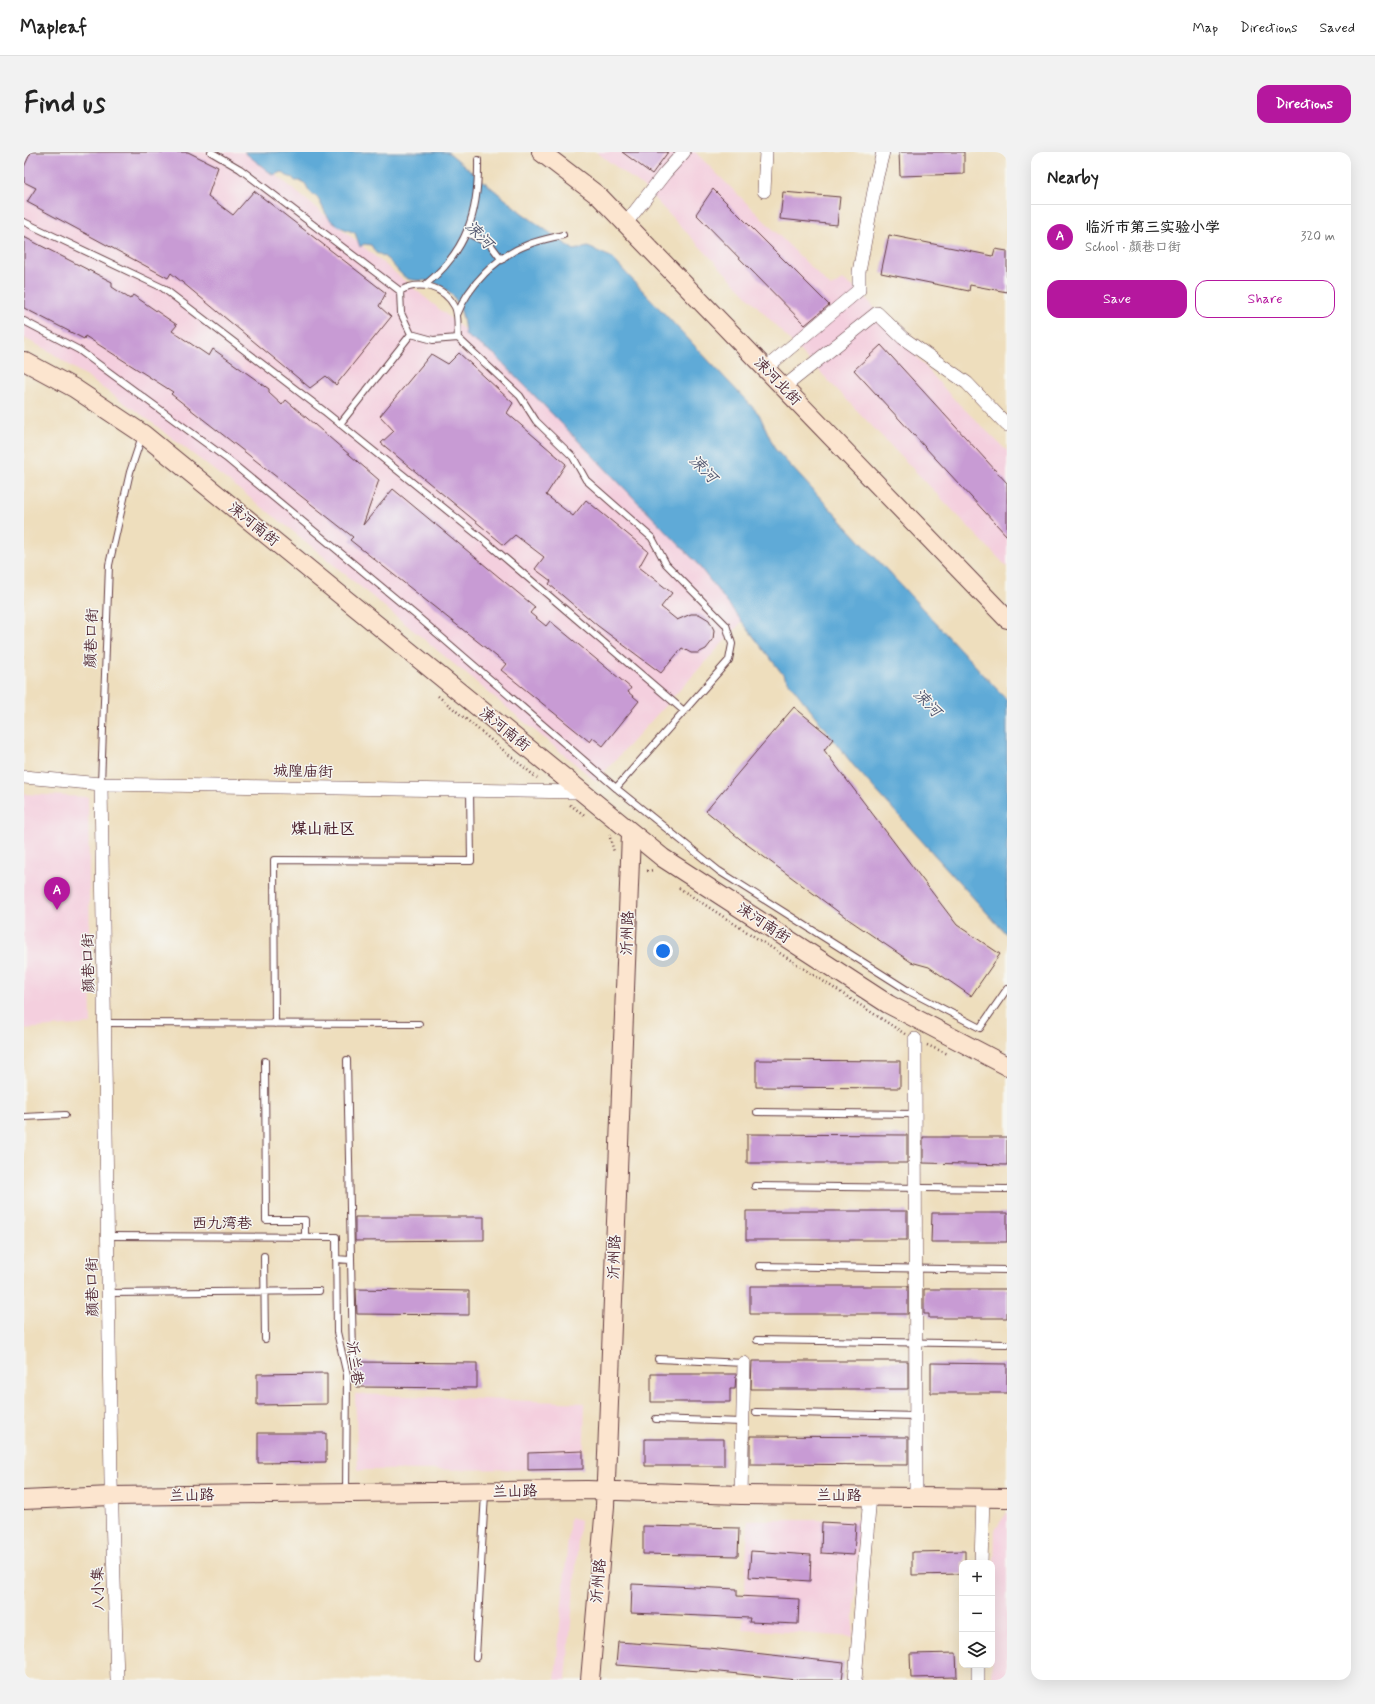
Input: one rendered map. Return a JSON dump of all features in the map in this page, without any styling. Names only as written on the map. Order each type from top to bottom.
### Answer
[{"type":"main road","name":"涑河北街","points":[[541,152],[600,197],[1007,619]]},
{"type":"main road","name":"涑河南街","points":[[24,361],[74,388],[143,434],[631,834],[663,858],[888,1004],[1007,1066]]},
{"type":"main road","name":"沂州路","points":[[590,1680],[604,1506],[631,834]]},
{"type":"main road","points":[[888,1004],[920,1013],[1007,1056]]},
{"type":"main road","points":[[888,1004],[908,1027],[1007,1073]]},
{"type":"main road","name":"兰山路","points":[[24,1500],[112,1496],[604,1490],[741,1495],[1007,1498]]},
{"type":"street","points":[[626,224],[664,173],[684,152]]},
{"type":"street","points":[[764,191],[766,152]]},
{"type":"street","points":[[766,368],[859,290],[859,272],[876,180],[883,152]]},
{"type":"street","points":[[784,387],[877,313],[903,338],[967,383],[1007,425]]},
{"type":"street","name":"城隍庙街","points":[[24,777],[101,784],[581,792]]},
{"type":"street","name":"颜巷口街","points":[[101,784],[112,1496]]},
{"type":"street","points":[[915,1039],[916,1497]]},
{"type":"street","points":[[741,1495],[744,1363]]},
{"type":"street","name":"八小集","points":[[112,1496],[117,1680]]},
{"type":"street","points":[[855,1680],[870,1496]]},
{"type":"street","points":[[981,1560],[983,1497]]},
{"type":"street","points":[[978,1668],[978,1680]]},
{"type":"lane","points":[[211,152],[240,169],[400,291]]},
{"type":"lane","points":[[426,285],[443,268],[467,233],[473,214],[478,160]]},
{"type":"lane","points":[[24,222],[163,288],[340,424],[485,541],[684,711]]},
{"type":"lane","points":[[467,233],[490,244],[502,260]]},
{"type":"lane","points":[[457,316],[462,302],[471,289],[502,260],[526,245],[563,235]]},
{"type":"lane","points":[[400,291],[407,287],[426,285],[441,291],[455,307],[458,338],[520,396],[536,421],[573,457],[586,480],[652,538],[666,564],[726,625],[732,644],[729,660],[616,788]]},
{"type":"lane","points":[[400,291],[401,313],[411,334],[433,340],[458,338]]},
{"type":"lane","points":[[24,321],[79,350],[226,458],[418,617],[616,788],[719,871],[907,990],[980,1028],[1007,990]]},
{"type":"lane","points":[[340,424],[411,334]]},
{"type":"lane","name":"颜巷口街","points":[[101,784],[109,565],[130,472],[140,448],[143,434]]},
{"type":"lane","points":[[275,1024],[274,860],[471,861],[470,790]]},
{"type":"lane","points":[[105,1023],[419,1024]]},
{"type":"lane","points":[[347,1060],[353,1357]]},
{"type":"lane","points":[[264,1061],[266,1220],[305,1220],[305,1237]]},
{"type":"lane","points":[[757,1112],[915,1114]]},
{"type":"lane","points":[[24,1117],[65,1115]]},
{"type":"lane","points":[[755,1186],[1007,1189]]},
{"type":"lane","name":"西九湾巷","points":[[108,1236],[336,1237]]},
{"type":"lane","name":"沂兰巷","points":[[336,1237],[337,1332],[347,1375],[346,1493]]},
{"type":"lane","points":[[264,1256],[264,1339]]},
{"type":"lane","points":[[336,1259],[350,1260]]},
{"type":"lane","points":[[759,1266],[1007,1270]]},
{"type":"lane","points":[[108,1293],[319,1291]]},
{"type":"lane","points":[[757,1340],[1007,1344]]},
{"type":"lane","points":[[658,1360],[744,1363]]},
{"type":"lane","points":[[756,1412],[916,1416]]},
{"type":"lane","points":[[656,1419],[742,1422]]},
{"type":"lane","points":[[476,1657],[485,1491]]},
{"type":"path","points":[[647,871],[654,870],[660,874]]},
{"type":"path","points":[[678,888],[896,1030],[915,1039]]},
{"type":"shaded area","points":[[24,152],[248,152],[494,354],[695,561],[742,622],[596,781],[289,528],[146,418],[49,351],[24,338]]},
{"type":"shaded area","points":[[596,152],[695,152],[831,287],[842,280],[859,290],[950,395],[1007,451],[1007,567],[642,186]]},
{"type":"shaded area","points":[[24,794],[88,797],[91,1024],[24,1029]]},
{"type":"shaded area","points":[[355,1394],[585,1403],[583,1469],[358,1470]]},
{"type":"shaded area","points":[[1007,1512],[1007,1680],[991,1680],[991,1668],[995,1668],[995,1530]]},
{"type":"shaded area","points":[[570,1517],[580,1520],[566,1680],[555,1680]]},
{"type":"shaded area","points":[[748,1520],[860,1520],[853,1637],[743,1629]]},
{"type":"water","name":"涑河","points":[[244,152],[448,152],[522,213],[574,250],[588,247],[611,257],[759,414],[775,449],[1007,700],[1007,935],[853,765],[695,561],[494,354],[465,335],[463,317],[451,294],[445,288],[437,284],[428,281],[406,278],[388,260],[376,253],[371,245],[364,244],[360,247],[355,233],[339,227],[332,221],[326,214],[316,196],[311,194],[306,184],[295,181],[293,178],[282,172],[273,175]]},
{"type":"building","points":[[31,152],[188,152],[218,167],[208,196],[233,215],[254,191],[386,293],[379,306],[391,317],[336,385],[326,376],[310,388],[171,273],[168,278],[27,202],[36,188],[24,182],[24,167]]},
{"type":"building","points":[[622,152],[668,152],[652,174]]},
{"type":"building","points":[[899,152],[964,152],[964,174],[900,176]]},
{"type":"building","points":[[713,189],[829,305],[805,325],[696,214]]},
{"type":"building","points":[[783,192],[840,197],[837,225],[780,219]]},
{"type":"building","points":[[889,235],[993,256],[995,249],[1007,251],[1007,292],[970,285],[969,291],[881,273]]},
{"type":"building","points":[[24,237],[112,282],[112,287],[130,299],[133,295],[177,325],[172,331],[209,356],[213,349],[269,389],[269,393],[282,405],[286,400],[379,480],[363,525],[393,489],[535,607],[530,613],[546,626],[550,621],[631,688],[628,692],[639,701],[603,746],[593,738],[590,742],[501,670],[506,664],[350,540],[353,537],[171,394],[173,392],[85,336],[84,339],[24,308]]},
{"type":"building","points":[[881,345],[1007,483],[1007,536],[854,370]]},
{"type":"building","points":[[459,353],[513,403],[507,413],[566,464],[546,495],[573,516],[586,500],[648,551],[639,567],[672,593],[661,607],[677,620],[691,614],[699,614],[709,620],[714,630],[713,640],[706,649],[698,653],[691,653],[682,648],[661,673],[598,626],[549,584],[551,581],[535,569],[544,557],[515,535],[504,545],[381,443],[394,431],[380,416],[431,354],[448,364]]},
{"type":"building","points":[[794,707],[833,739],[824,750],[957,925],[1000,954],[971,996],[929,967],[911,962],[848,919],[745,843],[706,811]]},
{"type":"building","points":[[756,1060],[900,1061],[900,1088],[756,1087]]},
{"type":"building","points":[[747,1134],[907,1135],[907,1163],[747,1163]]},
{"type":"building","points":[[923,1137],[1007,1137],[1007,1165],[923,1163]]},
{"type":"building","points":[[746,1211],[907,1211],[907,1240],[746,1240]]},
{"type":"building","points":[[932,1213],[1007,1213],[1007,1242],[931,1242]]},
{"type":"building","points":[[355,1217],[484,1217],[484,1240],[355,1241]]},
{"type":"building","points":[[750,1286],[908,1286],[908,1314],[750,1314]]},
{"type":"building","points":[[356,1289],[469,1291],[469,1315],[357,1314]]},
{"type":"building","points":[[924,1289],[1007,1289],[1007,1318],[929,1318],[929,1314],[924,1314]]},
{"type":"building","points":[[752,1361],[908,1361],[908,1389],[751,1389]]},
{"type":"building","points":[[356,1362],[477,1363],[477,1388],[356,1387]]},
{"type":"building","points":[[931,1363],[1007,1364],[1007,1393],[931,1393]]},
{"type":"building","points":[[327,1373],[327,1404],[257,1405],[257,1374]]},
{"type":"building","points":[[651,1374],[736,1374],[735,1389],[730,1389],[730,1402],[651,1402]]},
{"type":"building","points":[[258,1433],[326,1433],[326,1462],[258,1463]]},
{"type":"building","points":[[750,1436],[908,1437],[908,1465],[750,1464]]},
{"type":"building","points":[[645,1439],[724,1439],[724,1466],[645,1466]]},
{"type":"building","points":[[583,1451],[583,1469],[528,1470],[528,1453]]},
{"type":"building","points":[[822,1522],[856,1524],[854,1555],[821,1553]]},
{"type":"building","points":[[643,1526],[739,1528],[738,1556],[643,1554]]},
{"type":"building","points":[[751,1551],[811,1555],[810,1581],[749,1577]]},
{"type":"building","points":[[965,1551],[965,1560],[959,1560],[959,1574],[912,1575],[912,1552]]},
{"type":"building","points":[[632,1584],[737,1589],[737,1596],[799,1599],[798,1624],[749,1622],[750,1618],[631,1613]]},
{"type":"building","points":[[618,1642],[709,1648],[844,1663],[842,1680],[797,1680],[700,1670],[616,1665]]},
{"type":"building","points":[[956,1653],[957,1677],[911,1678],[910,1654]]},
{"type":"place","name":"临沂市第三实验小学","points":[[57,910]]},
{"type":"district","name":"煤山社区","points":[[323,828]]}]
